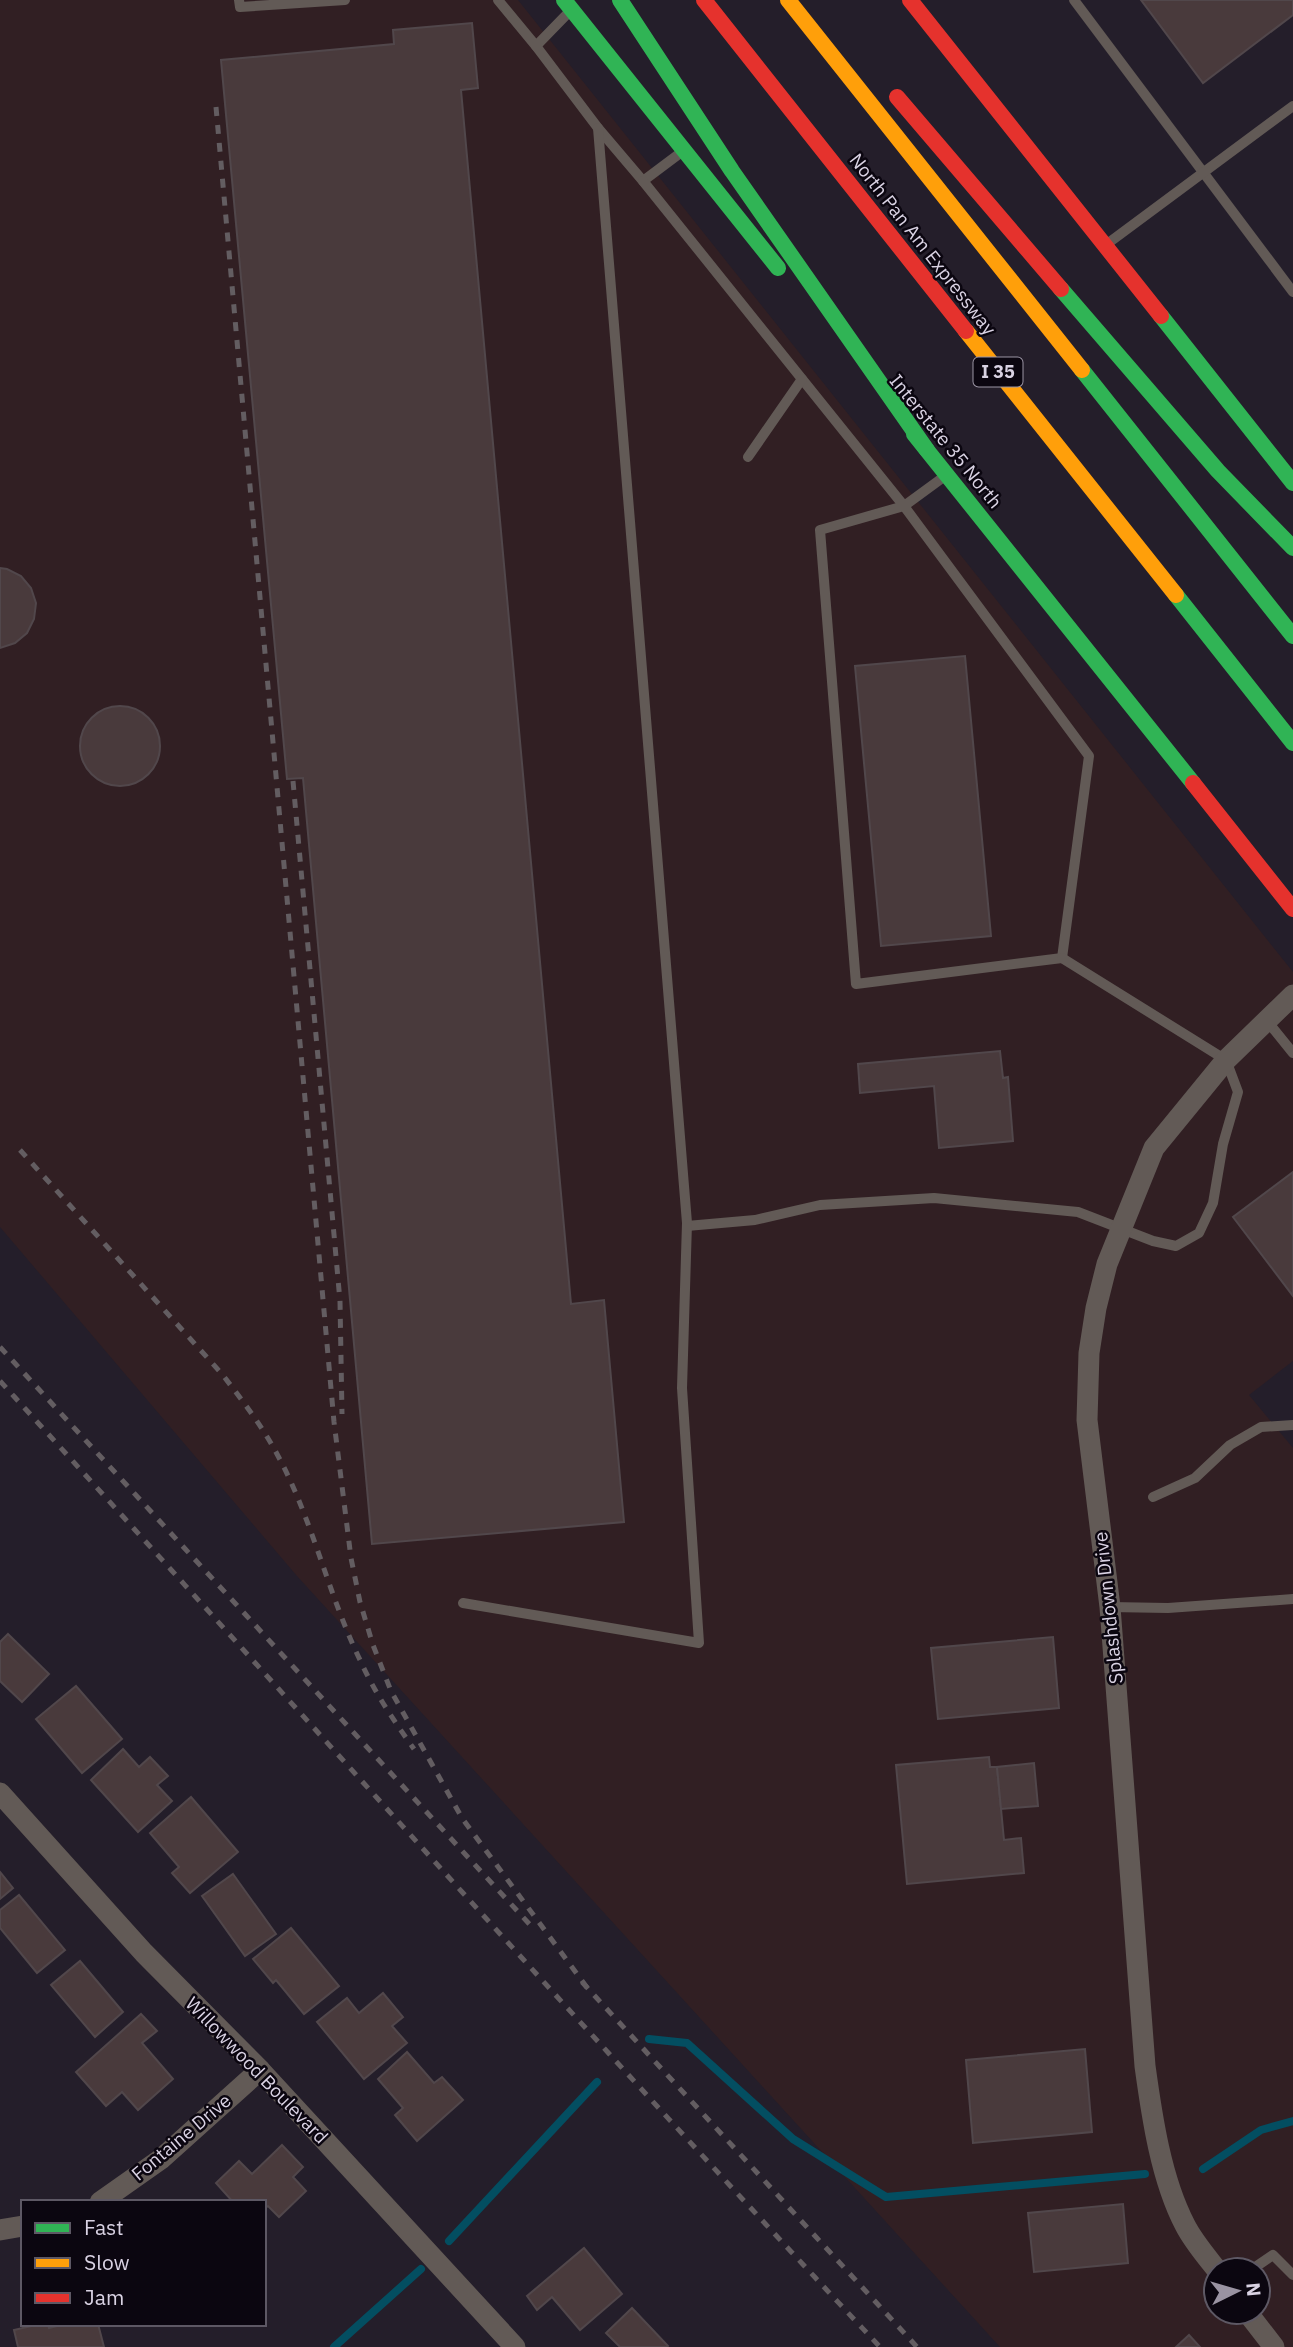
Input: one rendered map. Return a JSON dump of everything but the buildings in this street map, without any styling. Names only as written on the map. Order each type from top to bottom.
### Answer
[{"type":"main road","points":[[620,0],[672,83],[779,241],[927,450]]},
{"type":"main road","name":"North Pan Am Expressway","points":[[704,0],[1293,743]]},
{"type":"main road","points":[[788,0],[1293,636]]},
{"type":"main road","points":[[910,0],[1293,483]]},
{"type":"main road","name":"Interstate 35 North","points":[[568,5],[1293,909]]},
{"type":"main road","points":[[887,85],[1219,471],[1293,548]]},
{"type":"street","name":"Splashdown Drive","points":[[1207,2256],[1185,2226],[1166,2174],[1153,2120],[1145,2066],[1110,1607],[1087,1420],[1089,1353],[1107,1264],[1154,1148],[1226,1060],[1293,995]]},
{"type":"street","name":"Willowwood Boulevard","points":[[0,1793],[144,1952],[260,2070],[515,2347]]},
{"type":"street","name":"Fontaine Drive","points":[[103,2200],[162,2159],[260,2070]]},
{"type":"street","points":[[0,2230],[21,2227]]},
{"type":"street","points":[[1258,2326],[1274,2347]]},
{"type":"lane","points":[[239,0],[240,8],[345,0]]},
{"type":"lane","points":[[498,0],[598,128],[904,506],[1089,756],[1062,958]]},
{"type":"lane","points":[[1074,0],[1293,292]]},
{"type":"lane","points":[[536,46],[568,5]]},
{"type":"lane","points":[[1105,245],[1293,106]]},
{"type":"lane","points":[[463,1603],[699,1643],[682,1388],[687,1226],[598,128]]},
{"type":"lane","points":[[643,181],[683,151]]},
{"type":"lane","points":[[748,457],[802,379]]},
{"type":"lane","points":[[687,1226],[755,1220],[820,1205],[934,1198],[1078,1212],[1121,1230],[1176,1247],[1199,1233],[1213,1203],[1223,1144],[1238,1092],[1226,1060],[1062,958],[856,984],[820,530],[904,506],[946,475]]},
{"type":"lane","points":[[1267,1021],[1293,1053]]},
{"type":"lane","points":[[1153,1497],[1195,1478],[1230,1445],[1261,1427],[1293,1425]]},
{"type":"lane","points":[[1110,1607],[1168,1608],[1293,1600]]},
{"type":"lane","points":[[1272,2256],[1293,2276]]},
{"type":"shaded area","points":[[0,0],[518,0],[1293,972],[1293,1361],[1249,1395],[1293,1448],[1293,2347],[1000,2347],[297,1576],[0,1227]]},
{"type":"waterway","points":[[649,2039],[687,2043],[793,2139],[886,2197],[1145,2174]]},
{"type":"waterway","points":[[449,2241],[597,2082]]},
{"type":"waterway","points":[[1203,2169],[1261,2130],[1293,2121]]},
{"type":"waterway","points":[[334,2347],[421,2269]]},
{"type":"railway","points":[[216,107],[334,1422],[351,1558],[360,1602],[391,1691],[462,1818],[588,1989]]},
{"type":"railway","points":[[293,781],[340,1301],[342,1414]]},
{"type":"railway","points":[[20,1150],[222,1374],[258,1423],[290,1479],[349,1637],[366,1673],[414,1749]]},
{"type":"railway","points":[[0,1347],[532,1927]]},
{"type":"railway","points":[[0,1381],[548,1987],[880,2347]]},
{"type":"railway","points":[[582,1982],[917,2347]]},
{"type":"traffic: fast","points":[[564,0],[778,268]]},
{"type":"traffic: fast","points":[[620,0],[732,171],[927,450]]},
{"type":"traffic: fast","points":[[1061,289],[1218,471],[1293,548]]},
{"type":"traffic: fast","points":[[1161,316],[1293,483]]},
{"type":"traffic: fast","points":[[1082,370],[1293,636]]},
{"type":"traffic: fast","points":[[914,434],[1193,783]]},
{"type":"traffic: fast","points":[[1176,595],[1293,743]]},
{"type":"traffic: slow","points":[[788,0],[1082,370]]},
{"type":"traffic: slow","points":[[966,331],[1176,595]]},
{"type":"traffic: jam","points":[[704,0],[966,331]]},
{"type":"traffic: jam","points":[[910,0],[1161,316]]},
{"type":"traffic: jam","points":[[897,97],[1061,289]]},
{"type":"traffic: jam","points":[[1193,783],[1293,909]]}]
